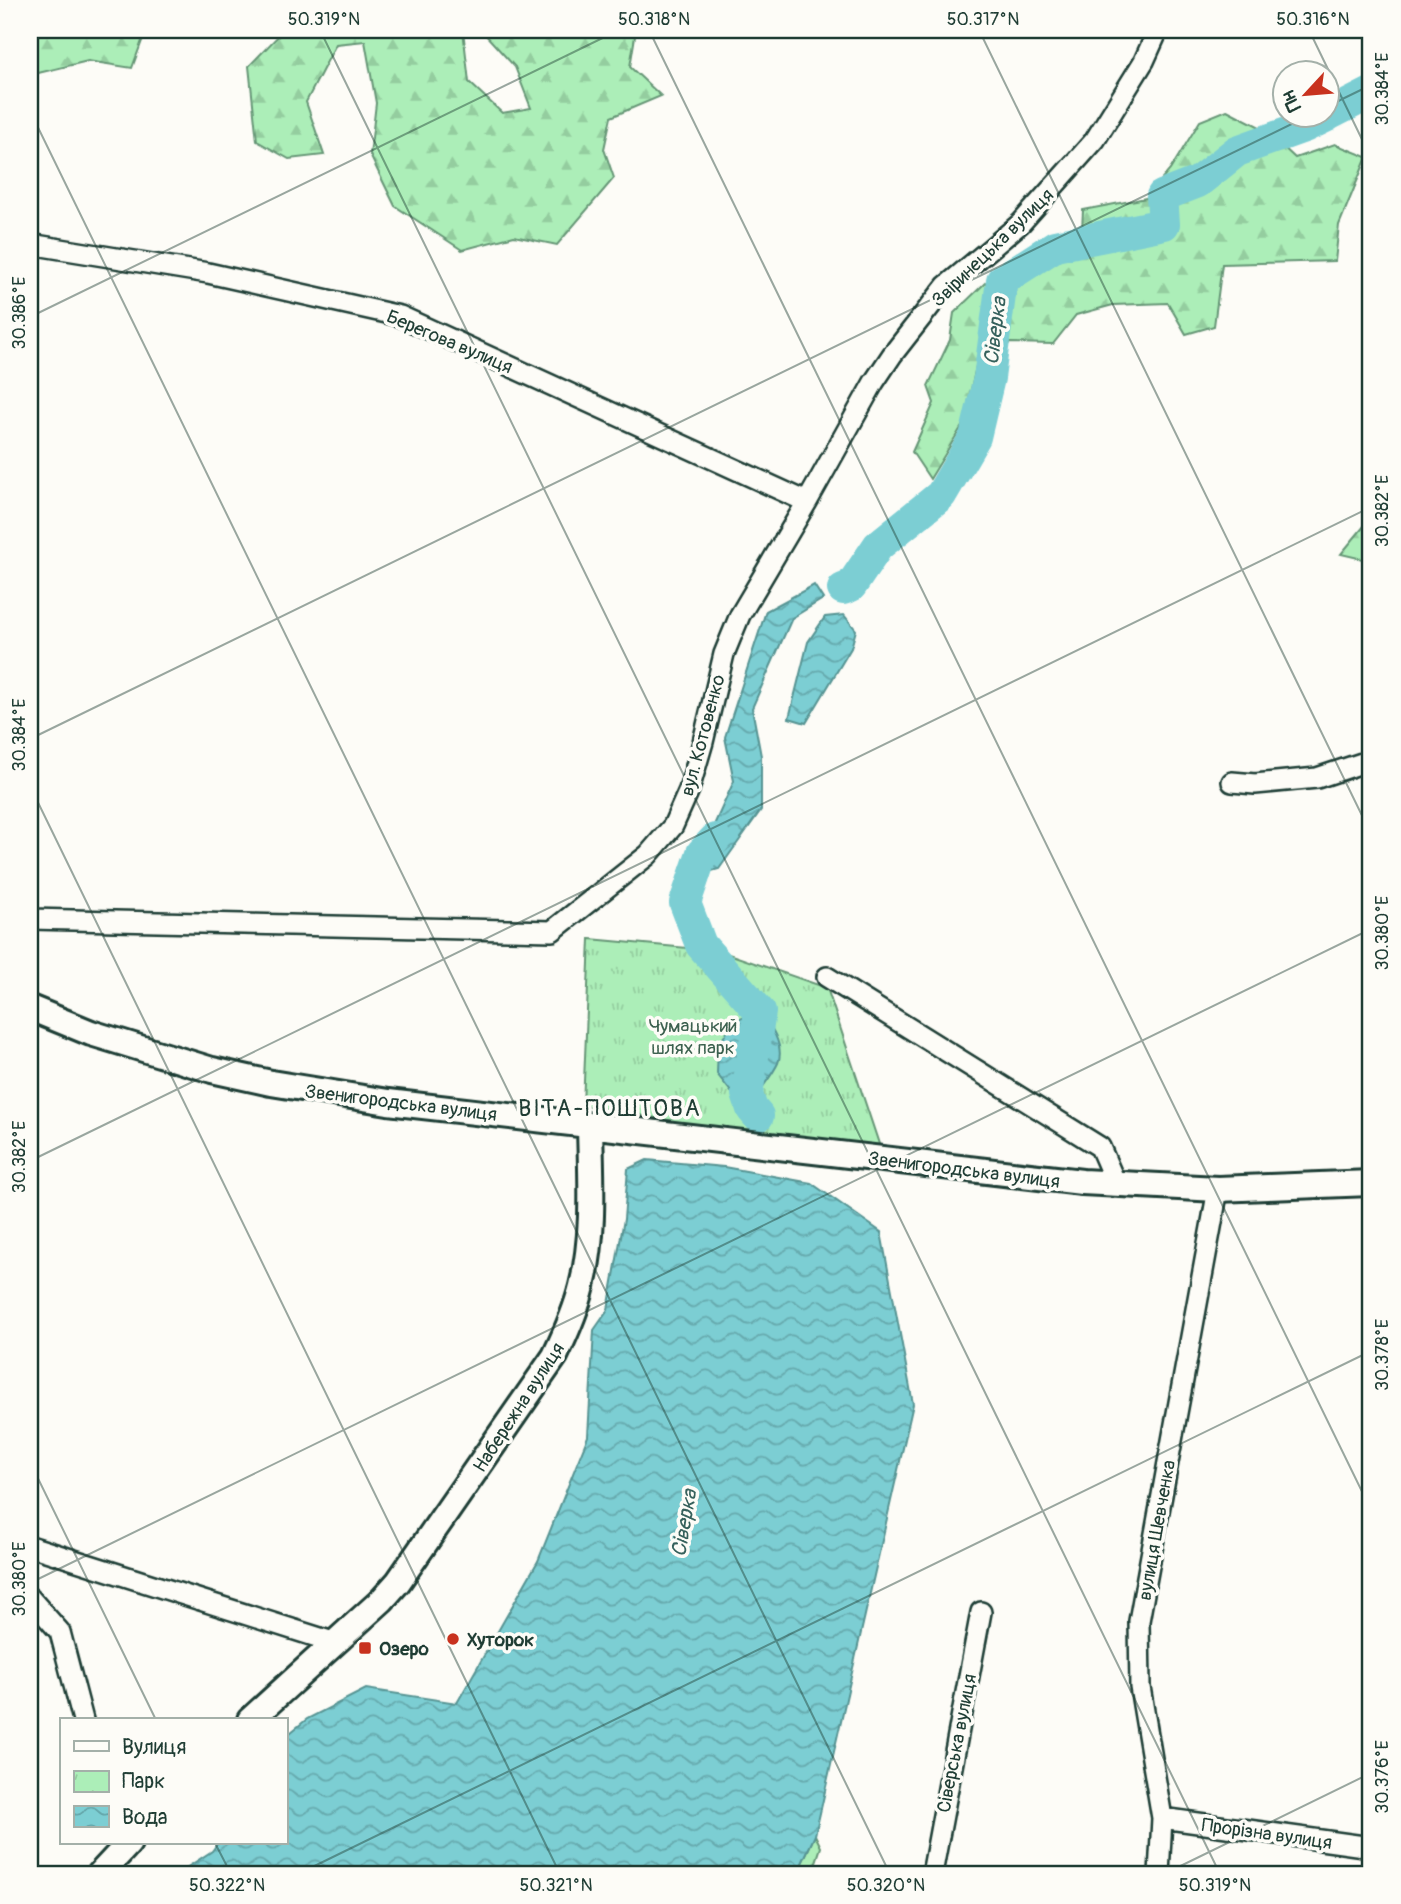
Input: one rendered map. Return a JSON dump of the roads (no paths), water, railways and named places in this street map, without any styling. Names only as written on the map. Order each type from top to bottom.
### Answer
[{"type":"street","name":"Звіринецька вулиця","points":[[807,502],[892,355],[946,286],[1021,223],[1095,140],[1144,61],[1158,30]]},
{"type":"street","name":"Берегова вулиця","points":[[30,244],[208,273],[400,316],[807,502]]},
{"type":"street","name":"вул. Котовенко","points":[[30,919],[552,931],[649,855],[673,826],[689,790],[724,654],[732,633],[747,601],[807,502]]},
{"type":"street","points":[[1232,782],[1255,784],[1317,778],[1371,760]]},
{"type":"street","points":[[827,977],[1100,1147],[1116,1184]]},
{"type":"street","name":"Звенигородська вулиця","points":[[30,1008],[91,1033],[150,1052],[271,1083],[388,1102],[976,1171],[1116,1184],[1218,1189],[1371,1183]]},
{"type":"street","name":"Набережна вулиця","points":[[252,1718],[370,1614],[397,1581],[555,1356],[582,1288],[587,1261],[591,1220],[590,1126]]},
{"type":"street","name":"вулиця Шевченка","points":[[1159,1874],[1163,1818],[1140,1688],[1139,1621],[1218,1189]]},
{"type":"street","points":[[31,1549],[336,1643]]},
{"type":"street","points":[[30,1598],[60,1632],[82,1718]]},
{"type":"street","name":"Сіверська вулиця","points":[[932,1874],[981,1612]]},
{"type":"street","name":"Прорізна вулиця","points":[[1163,1818],[1371,1847]]},
{"type":"street","points":[[100,1874],[126,1844]]},
{"type":"water","points":[[814,585],[823,599],[792,618],[752,708],[761,756],[761,810],[719,869],[691,877],[681,869],[699,836],[710,834],[734,781],[725,737],[766,611]]},
{"type":"water","points":[[844,615],[856,630],[851,648],[806,723],[789,718],[808,642],[825,617]]},
{"type":"water","points":[[760,1012],[778,1043],[778,1063],[760,1091],[735,1097],[717,1074],[718,1046],[734,1021]]},
{"type":"water","points":[[647,1160],[724,1167],[811,1183],[881,1232],[913,1404],[815,1835],[797,1874],[177,1874],[212,1851],[217,1844],[287,1844],[287,1735],[307,1719],[366,1689],[457,1703],[538,1561],[588,1436],[594,1330],[608,1310],[624,1219],[628,1169]]},
{"type":"waterway","name":"Сіверка","points":[[1342,108],[1371,93]]},
{"type":"waterway","name":"Сіверка","points":[[843,589],[851,586],[878,546],[941,495],[975,437],[989,378],[1002,280],[1055,246],[1164,224],[1162,196],[1198,182],[1237,151],[1296,130]]},
{"type":"waterway","name":"Сіверка","points":[[715,839],[702,853],[685,903],[701,945],[760,1012],[747,1094],[752,1109],[758,1116]]},
{"type":"place","name":"Хуторок","points":[[453,1639]]},
{"type":"place","name":"Озеро","points":[[365,1648]]},
{"type":"district","name":"ВІТА-ПОШТОВА","points":[[610,1108]]},
{"type":"park label","name":"Чумацький шлях парк","points":[[693,1036]]}]
